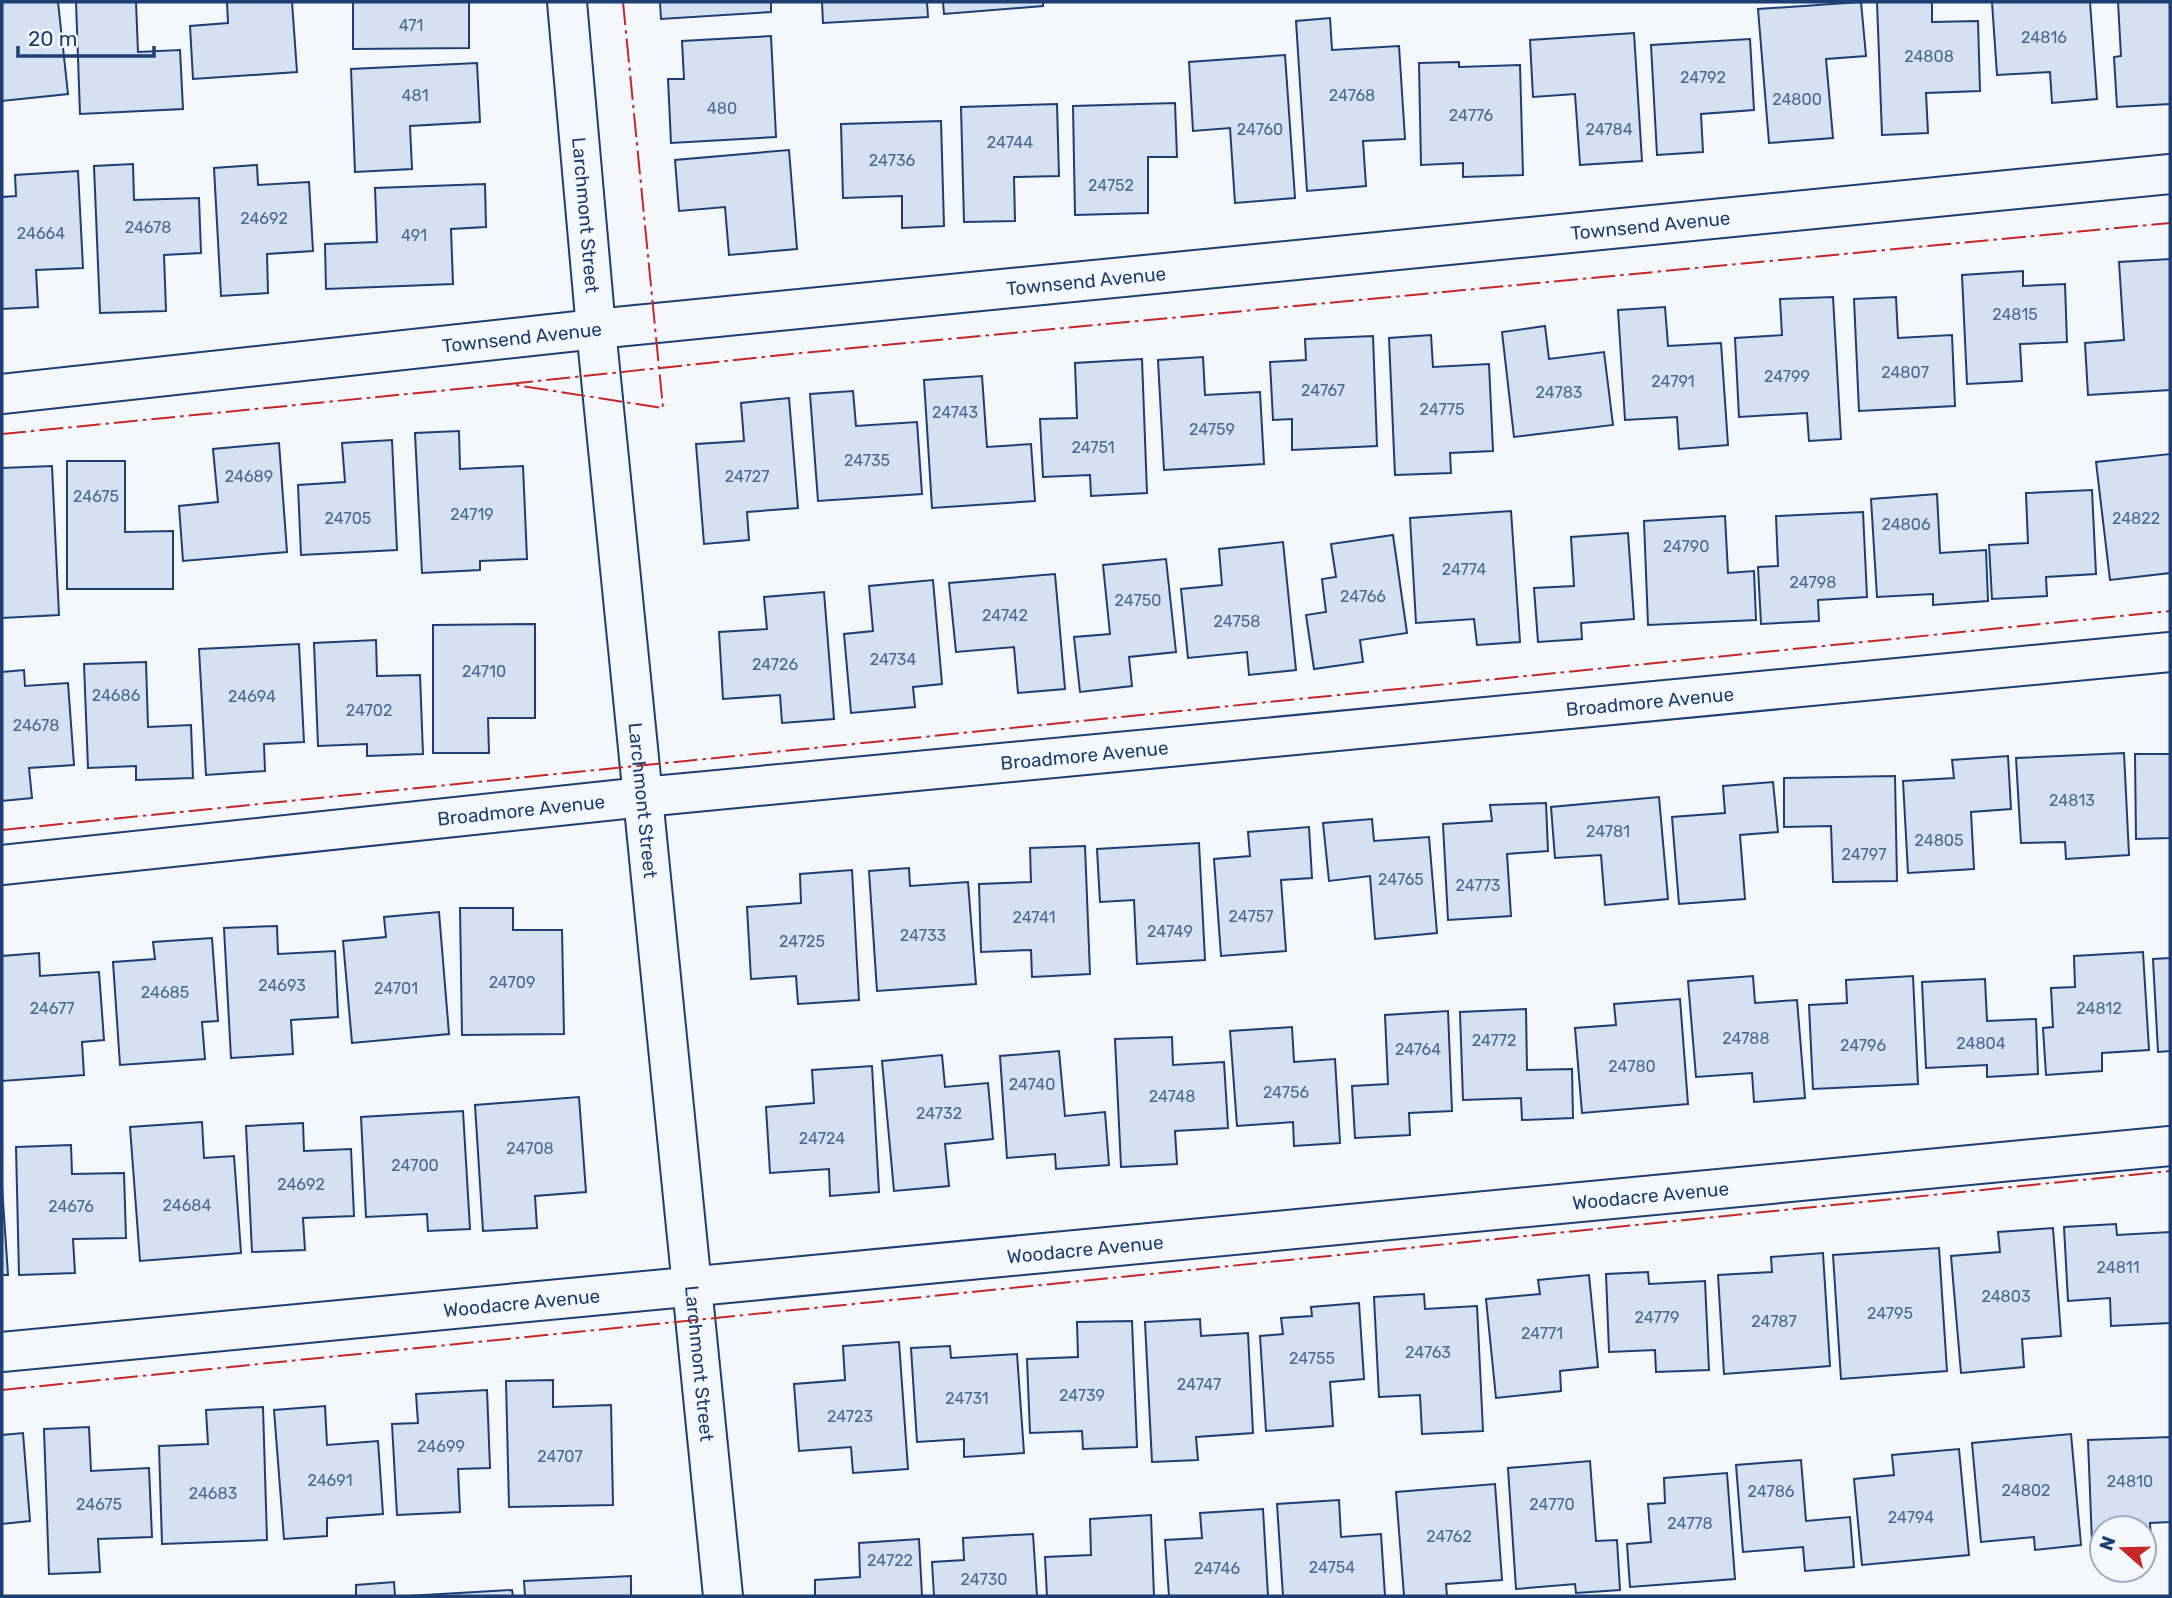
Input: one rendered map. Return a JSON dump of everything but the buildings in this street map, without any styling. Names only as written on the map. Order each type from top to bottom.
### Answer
[{"type":"street","name":"Larchmont Street","points":[[567,2],[596,329],[723,1596]]},
{"type":"street","name":"Townsend Avenue","points":[[2,394],[596,329],[2170,174]]},
{"type":"street","name":"Broadmore Avenue","points":[[2,864],[643,797],[2170,652]]},
{"type":"street","name":"Woodacre Avenue","points":[[2,1352],[2170,1146]]},
{"type":"power","points":[[2,434],[509,384],[663,408],[623,2]]},
{"type":"power","points":[[509,384],[801,353],[2170,223]]},
{"type":"power","points":[[2,830],[2170,611]]},
{"type":"power","points":[[2,1390],[2170,1171]]}]
